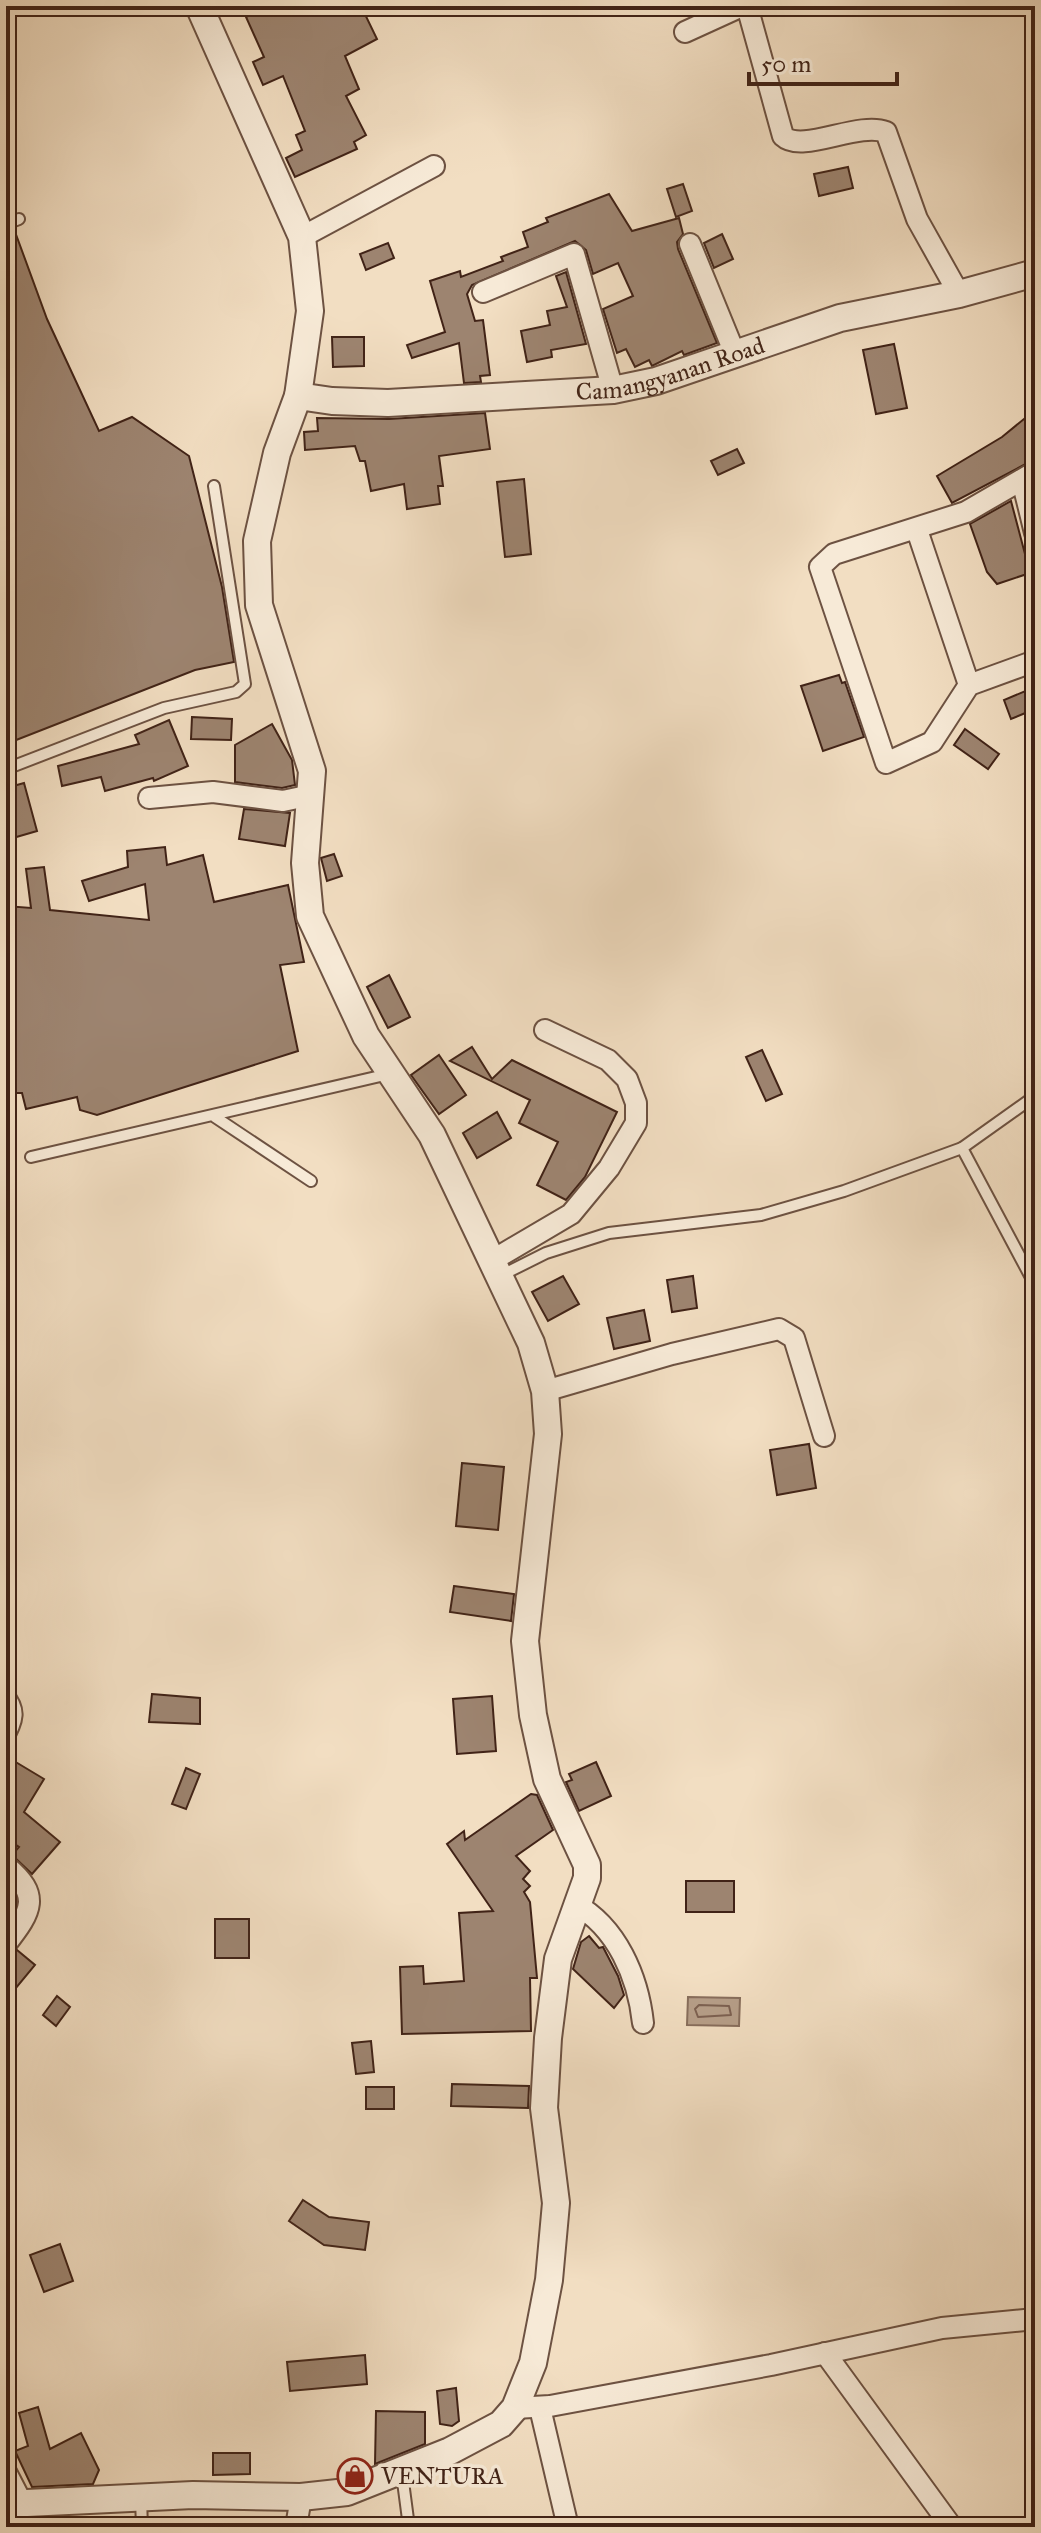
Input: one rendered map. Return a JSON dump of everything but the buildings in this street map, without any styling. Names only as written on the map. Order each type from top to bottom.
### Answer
[{"type":"street","points":[[199,6],[302,237],[310,311],[298,396],[277,453],[257,541],[259,605],[312,771],[305,863],[310,916],[366,1036],[432,1135],[531,1343],[545,1391],[548,1434],[525,1641],[533,1715],[547,1779],[587,1865],[587,1878],[575,1904],[558,1959],[548,2038],[544,2108],[556,2203],[549,2280],[527,2408],[568,2527]]},
{"type":"street","points":[[685,32],[745,6],[783,136],[797,142],[874,127],[886,132],[917,219],[959,294]]},
{"type":"street","points":[[302,237],[434,166]]},
{"type":"street","points":[[690,244],[735,354]]},
{"type":"street","points":[[483,292],[574,254],[613,390]]},
{"type":"street","name":"Camangyanan Road","points":[[298,396],[388,403],[613,390],[656,381],[840,318],[959,294],[1035,273]]},
{"type":"street","points":[[1035,533],[1029,476],[966,512],[834,554],[820,567],[883,761],[890,762],[932,742],[969,685],[1035,661]]},
{"type":"street","points":[[917,530],[969,685]]},
{"type":"street","points":[[149,798],[213,792],[283,801],[311,795]]},
{"type":"street","points":[[496,1268],[571,1214],[609,1168],[636,1123],[636,1103],[627,1079],[608,1060],[545,1030]]},
{"type":"street","points":[[545,1391],[672,1354],[779,1329],[794,1338],[824,1436]]},
{"type":"street","points":[[6,1866],[24,1881],[30,1892],[26,1914],[6,1944]]},
{"type":"street","points":[[575,1904],[592,1913],[627,1962],[639,1989],[643,2023]]},
{"type":"street","points":[[6,2472],[14,2504],[301,2497],[347,2492],[401,2472],[501,2424],[527,2408],[825,2353],[942,2328],[1035,2319]]},
{"type":"street","points":[[825,2353],[951,2526]]},
{"type":"street","points":[[296,2527],[301,2497]]},
{"type":"lane","points":[[6,224],[19,219]]},
{"type":"lane","points":[[6,769],[164,708],[241,689],[245,679],[214,486]]},
{"type":"lane","points":[[31,1157],[391,1074]]},
{"type":"lane","points":[[496,1268],[609,1233],[761,1215],[844,1191],[962,1148],[1035,1096]]},
{"type":"lane","points":[[215,1117],[311,1181]]},
{"type":"lane","points":[[962,1148],[1035,1285]]},
{"type":"lane","points":[[6,1691],[17,1703],[19,1717],[6,1743]]},
{"type":"lane","points":[[401,2472],[409,2527]]},
{"type":"lane","points":[[141,2499],[142,2527]]},
{"type":"water","points":[[688,1997],[740,1998],[739,2026],[687,2025]]},
{"type":"place","name":"VENTURA","points":[[355,2476]]}]
